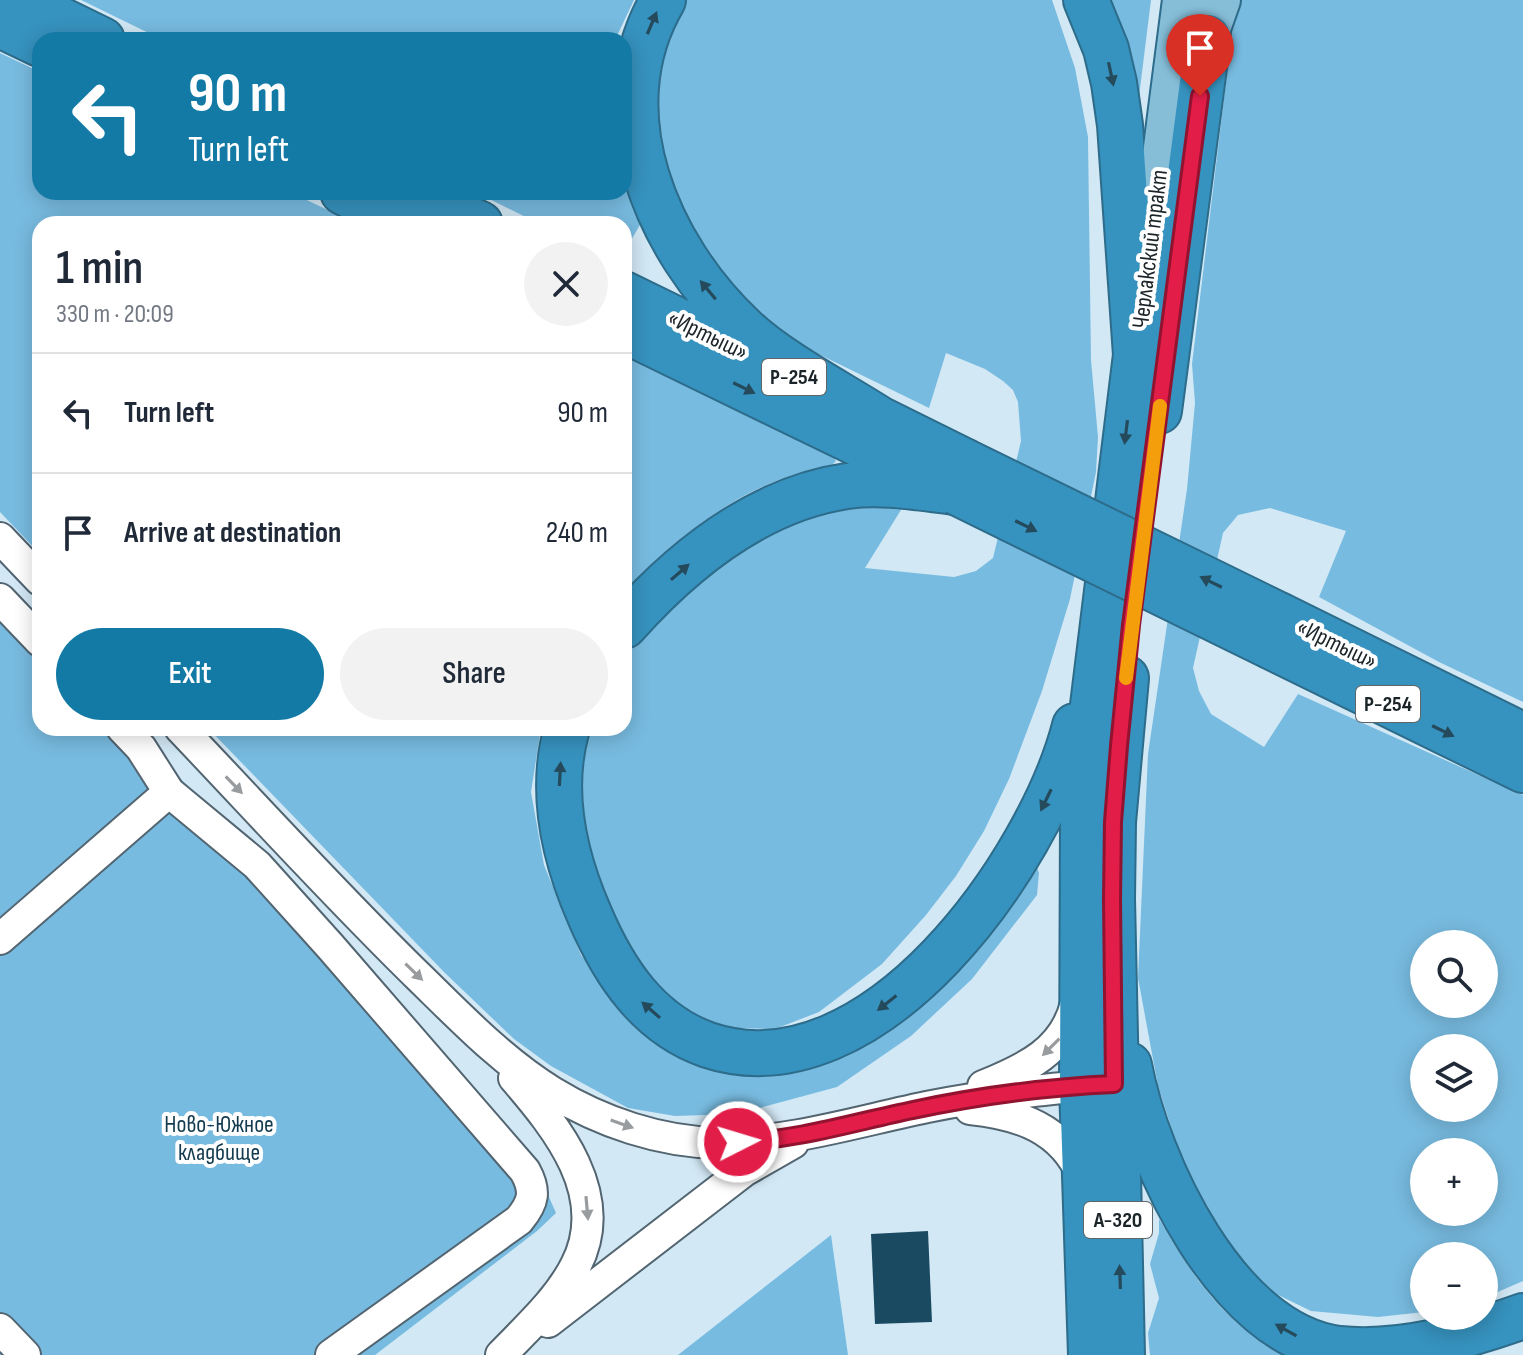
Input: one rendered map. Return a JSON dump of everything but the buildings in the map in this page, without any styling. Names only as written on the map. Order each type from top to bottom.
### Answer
[{"type":"highway","points":[[20,0],[86,32]]},
{"type":"highway","points":[[663,0],[645,38],[636,70],[636,135],[645,173],[679,249],[700,281],[746,332],[881,420]]},
{"type":"highway","points":[[1086,0],[1106,49],[1116,97],[1136,355],[1102,619],[1083,817],[1098,979],[1133,1086],[1162,1167],[1208,1254],[1233,1286],[1280,1328],[1308,1342],[1337,1349],[1372,1351],[1405,1349],[1439,1342],[1523,1316]]},
{"type":"highway","points":[[1098,979],[1133,611],[1214,12]]},
{"type":"highway","points":[[0,25],[32,40]]},
{"type":"highway","points":[[359,200],[392,216]]},
{"type":"highway","points":[[430,200],[464,216]]},
{"type":"highway","name":"«Иртыш»","points":[[632,298],[881,420],[960,476]]},
{"type":"highway","name":"«Иртыш»","points":[[632,333],[960,476],[1514,748]]},
{"type":"highway","points":[[632,618],[670,580],[727,534],[786,503],[849,485],[960,476]]},
{"type":"highway","points":[[565,736],[559,776],[562,827],[570,864],[617,970],[637,997],[656,1016],[695,1040],[724,1050],[772,1053],[799,1048],[850,1028],[873,1014],[931,964],[988,900],[1034,824],[1056,778],[1073,733],[1102,619]]},
{"type":"highway","name":"А-320","points":[[1098,979],[1098,1085],[1122,1355]]},
{"type":"highway","name":"А-320","points":[[1091,1355],[1086,1183],[1098,1085]]},
{"type":"main road","name":"Черлакский тракт","points":[[1136,355],[1182,0]]},
{"type":"street","points":[[0,538],[32,572]]},
{"type":"street","points":[[0,599],[32,633]]},
{"type":"street","points":[[130,736],[141,748],[169,792],[267,877],[447,1078],[525,1171],[533,1187],[531,1206],[519,1220],[331,1355]]},
{"type":"street","points":[[188,736],[387,945],[471,1028],[535,1102],[558,1135],[583,1183],[588,1227],[576,1266],[542,1313],[504,1355]]},
{"type":"street","points":[[0,939],[169,792]]},
{"type":"street","points":[[937,1105],[1031,1065],[1051,1050],[1098,979]]},
{"type":"street","points":[[471,1028],[527,1075],[554,1093],[619,1124],[684,1141],[756,1141],[813,1133],[997,1094],[1098,1085]]},
{"type":"street","points":[[937,1105],[998,1112],[1033,1123],[1063,1145],[1076,1161],[1086,1183]]},
{"type":"street","points":[[504,1355],[744,1171],[768,1155],[813,1133]]},
{"type":"street","points":[[0,1329],[25,1355]]},
{"type":"green space","points":[[81,0],[634,0],[619,32],[147,32]]},
{"type":"green space","points":[[680,0],[1052,0],[1075,68],[1088,137],[1091,360],[1098,437],[1096,472],[1070,599],[1042,691],[1009,779],[984,831],[956,876],[926,915],[882,964],[819,1012],[775,1029],[730,1028],[696,1017],[662,994],[642,968],[597,889],[575,800],[584,736],[632,736],[632,639],[686,581],[824,504],[909,497],[865,568],[954,577],[976,571],[993,558],[1021,441],[1018,402],[1013,390],[1003,381],[985,369],[946,353],[929,408],[804,347],[760,313],[732,284],[700,242],[671,186],[656,131],[652,87]]},
{"type":"green space","points":[[1109,0],[1151,0],[1132,153],[1129,58]]},
{"type":"green space","points":[[1239,0],[1523,0],[1523,702],[1439,662],[1319,597],[1346,531],[1270,508],[1238,515],[1223,533],[1193,668],[1199,691],[1211,714],[1264,747],[1298,694],[1523,795],[1523,1281],[1498,1292],[1498,1242],[1410,1242],[1410,1314],[1378,1317],[1311,1311],[1270,1291],[1236,1258],[1187,1177],[1158,1086],[1138,978],[1148,754],[1187,489],[1195,403],[1192,364],[1233,24]]},
{"type":"green space","points":[[0,53],[32,68],[32,200],[307,200],[340,216],[32,216],[32,546],[0,512]]},
{"type":"green space","points":[[491,200],[632,200],[640,225],[632,238],[632,216],[524,216]]},
{"type":"green space","points":[[632,357],[831,454],[836,461],[831,466],[771,483],[744,496],[670,548],[632,583]]},
{"type":"green space","name":"Ново-Южное кладбище","points":[[0,590],[32,624],[32,736],[140,736],[336,941],[537,1170],[556,1213],[537,1231],[375,1355],[0,1355]]},
{"type":"green space","points":[[216,736],[540,736],[531,792],[544,865],[581,955],[631,1020],[791,1062],[1035,862],[1039,873],[1037,895],[972,979],[911,1036],[837,1087],[737,1114],[675,1116],[628,1108],[551,1066],[514,1039],[445,973]]},
{"type":"green space","points":[[1159,1219],[1185,1261],[1230,1316],[1248,1331],[1292,1355],[1150,1355],[1148,1333],[1159,1298],[1150,1264],[1159,1233]]},
{"type":"green space","points":[[831,1235],[848,1355],[678,1355]]},
{"type":"slow traffic","points":[[1126,678],[1160,406]]},
{"type":"route","points":[[738,1142],[813,1133],[997,1094],[1114,1084],[1113,822],[1119,746],[1131,625],[1200,96]]}]
